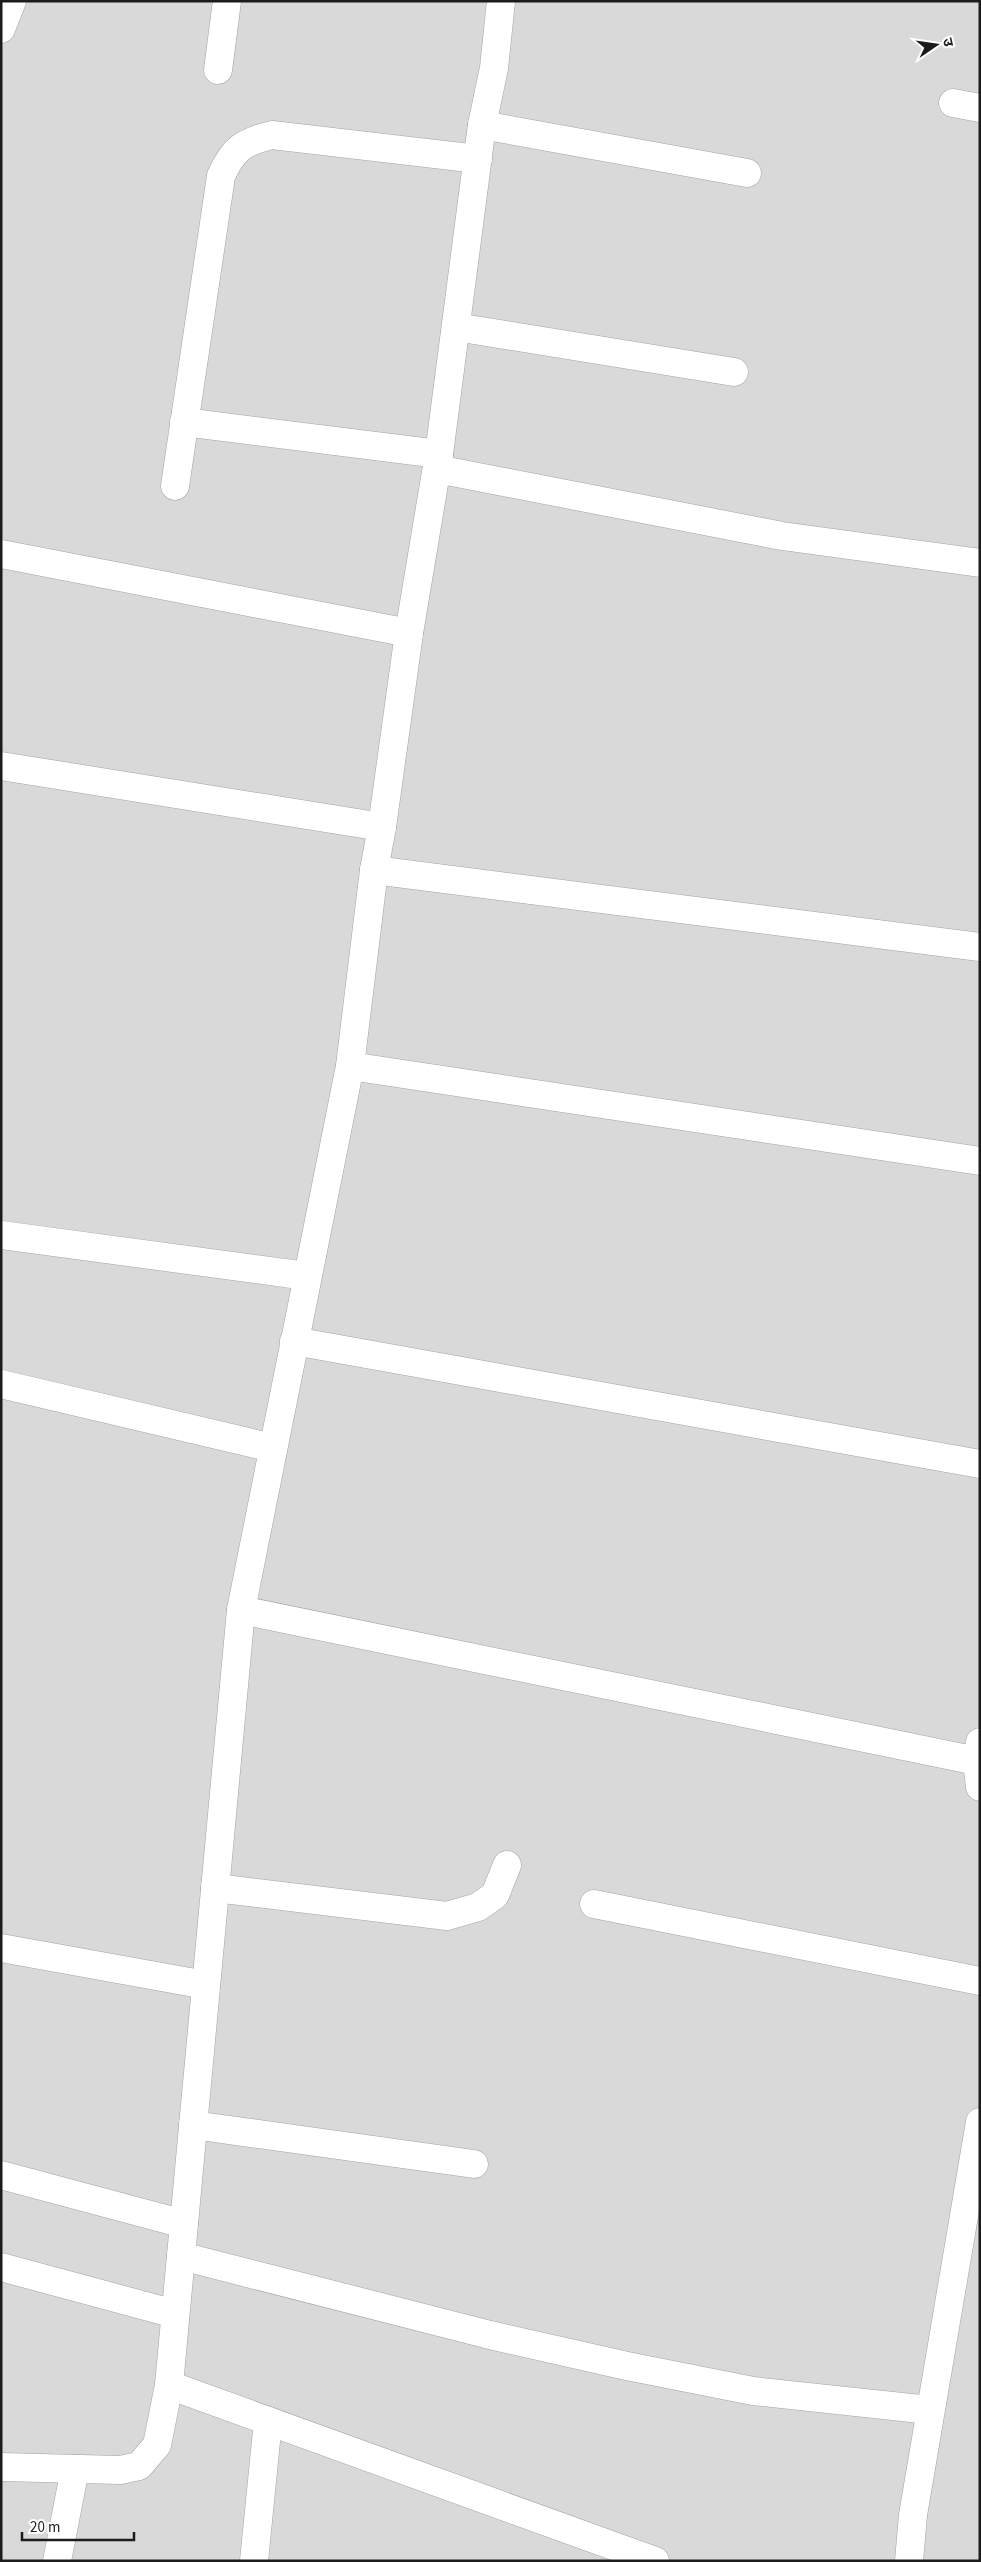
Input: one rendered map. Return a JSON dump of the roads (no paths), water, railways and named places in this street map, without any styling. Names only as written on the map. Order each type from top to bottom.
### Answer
[{"type":"street","points":[[1,29],[12,1]]},
{"type":"street","points":[[218,70],[227,1]]},
{"type":"street","points":[[1,2467],[120,2470],[139,2466],[157,2445],[169,2384],[241,1610],[350,1066],[374,870],[382,827],[409,633],[438,461],[482,125],[494,68],[501,1]]},
{"type":"street","points":[[953,103],[980,108]]},
{"type":"street","points":[[482,125],[747,173]]},
{"type":"street","points":[[175,486],[220,176],[229,156],[252,140],[272,135],[478,159]]},
{"type":"street","points":[[456,327],[734,372]]},
{"type":"street","points":[[184,422],[438,461],[782,536],[980,563]]},
{"type":"street","points":[[1,554],[409,633]]},
{"type":"street","points":[[1,766],[382,827]]},
{"type":"street","points":[[374,870],[980,946]]},
{"type":"street","points":[[350,1066],[980,1161]]},
{"type":"street","points":[[1,1235],[307,1276]]},
{"type":"street","points":[[294,1341],[980,1464]]},
{"type":"street","points":[[1,1384],[273,1448]]},
{"type":"street","points":[[241,1610],[978,1751],[980,1788]]},
{"type":"street","points":[[215,1888],[447,1916],[478,1908],[494,1895],[507,1865]]},
{"type":"street","points":[[594,1904],[980,1982]]},
{"type":"street","points":[[1,1948],[206,1985]]},
{"type":"street","points":[[909,2561],[913,2515],[980,2122]]},
{"type":"street","points":[[193,2125],[474,2164]]},
{"type":"street","points":[[1,2175],[184,2224]]},
{"type":"street","points":[[180,2256],[490,2335],[627,2366],[753,2391],[930,2410]]},
{"type":"street","points":[[1,2267],[175,2314]]},
{"type":"street","points":[[169,2384],[656,2561]]},
{"type":"street","points":[[254,2561],[268,2421]]},
{"type":"street","points":[[57,2561],[75,2469]]}]
